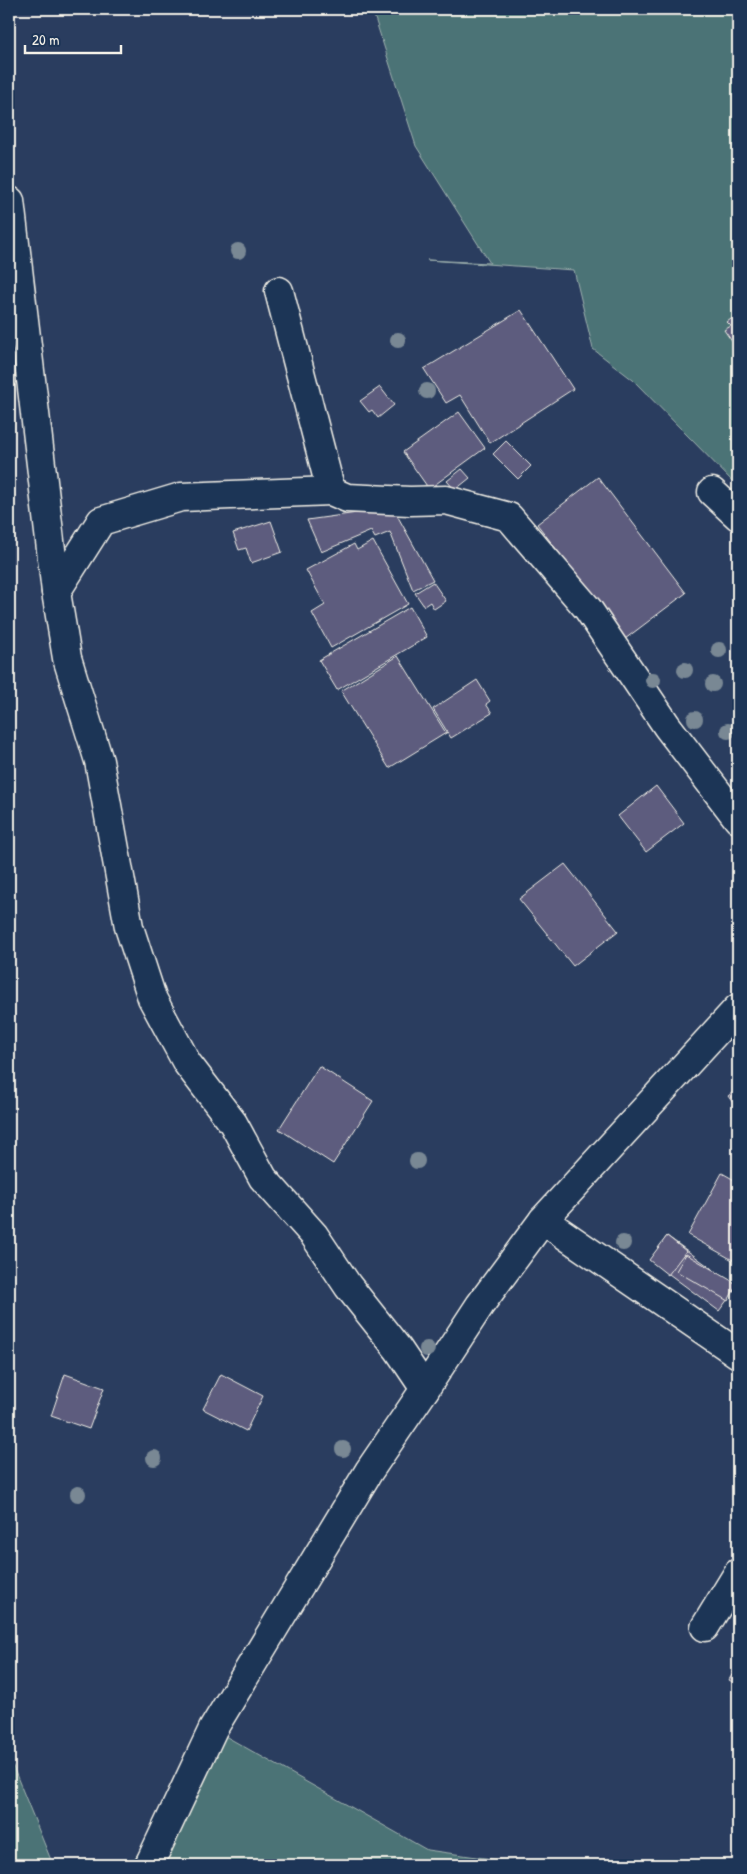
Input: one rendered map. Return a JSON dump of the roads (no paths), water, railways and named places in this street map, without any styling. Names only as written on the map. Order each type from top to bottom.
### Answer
[{"type":"street","points":[[10,201],[56,592],[67,658],[99,761],[129,927],[152,998],[187,1063],[233,1123],[262,1178],[314,1235],[348,1286],[398,1349],[425,1389]]},
{"type":"street","points":[[278,291],[331,491]]},
{"type":"street","points":[[56,592],[101,522],[181,497],[331,491],[347,498],[410,502],[446,500],[509,517],[588,609],[666,726],[738,819]]},
{"type":"street","points":[[712,492],[738,516]]},
{"type":"street","points":[[149,1865],[213,1729],[369,1471],[480,1304],[543,1220],[738,1008]]},
{"type":"street","points":[[543,1220],[738,1354]]},
{"type":"street","points":[[705,1626],[738,1573]]}]
